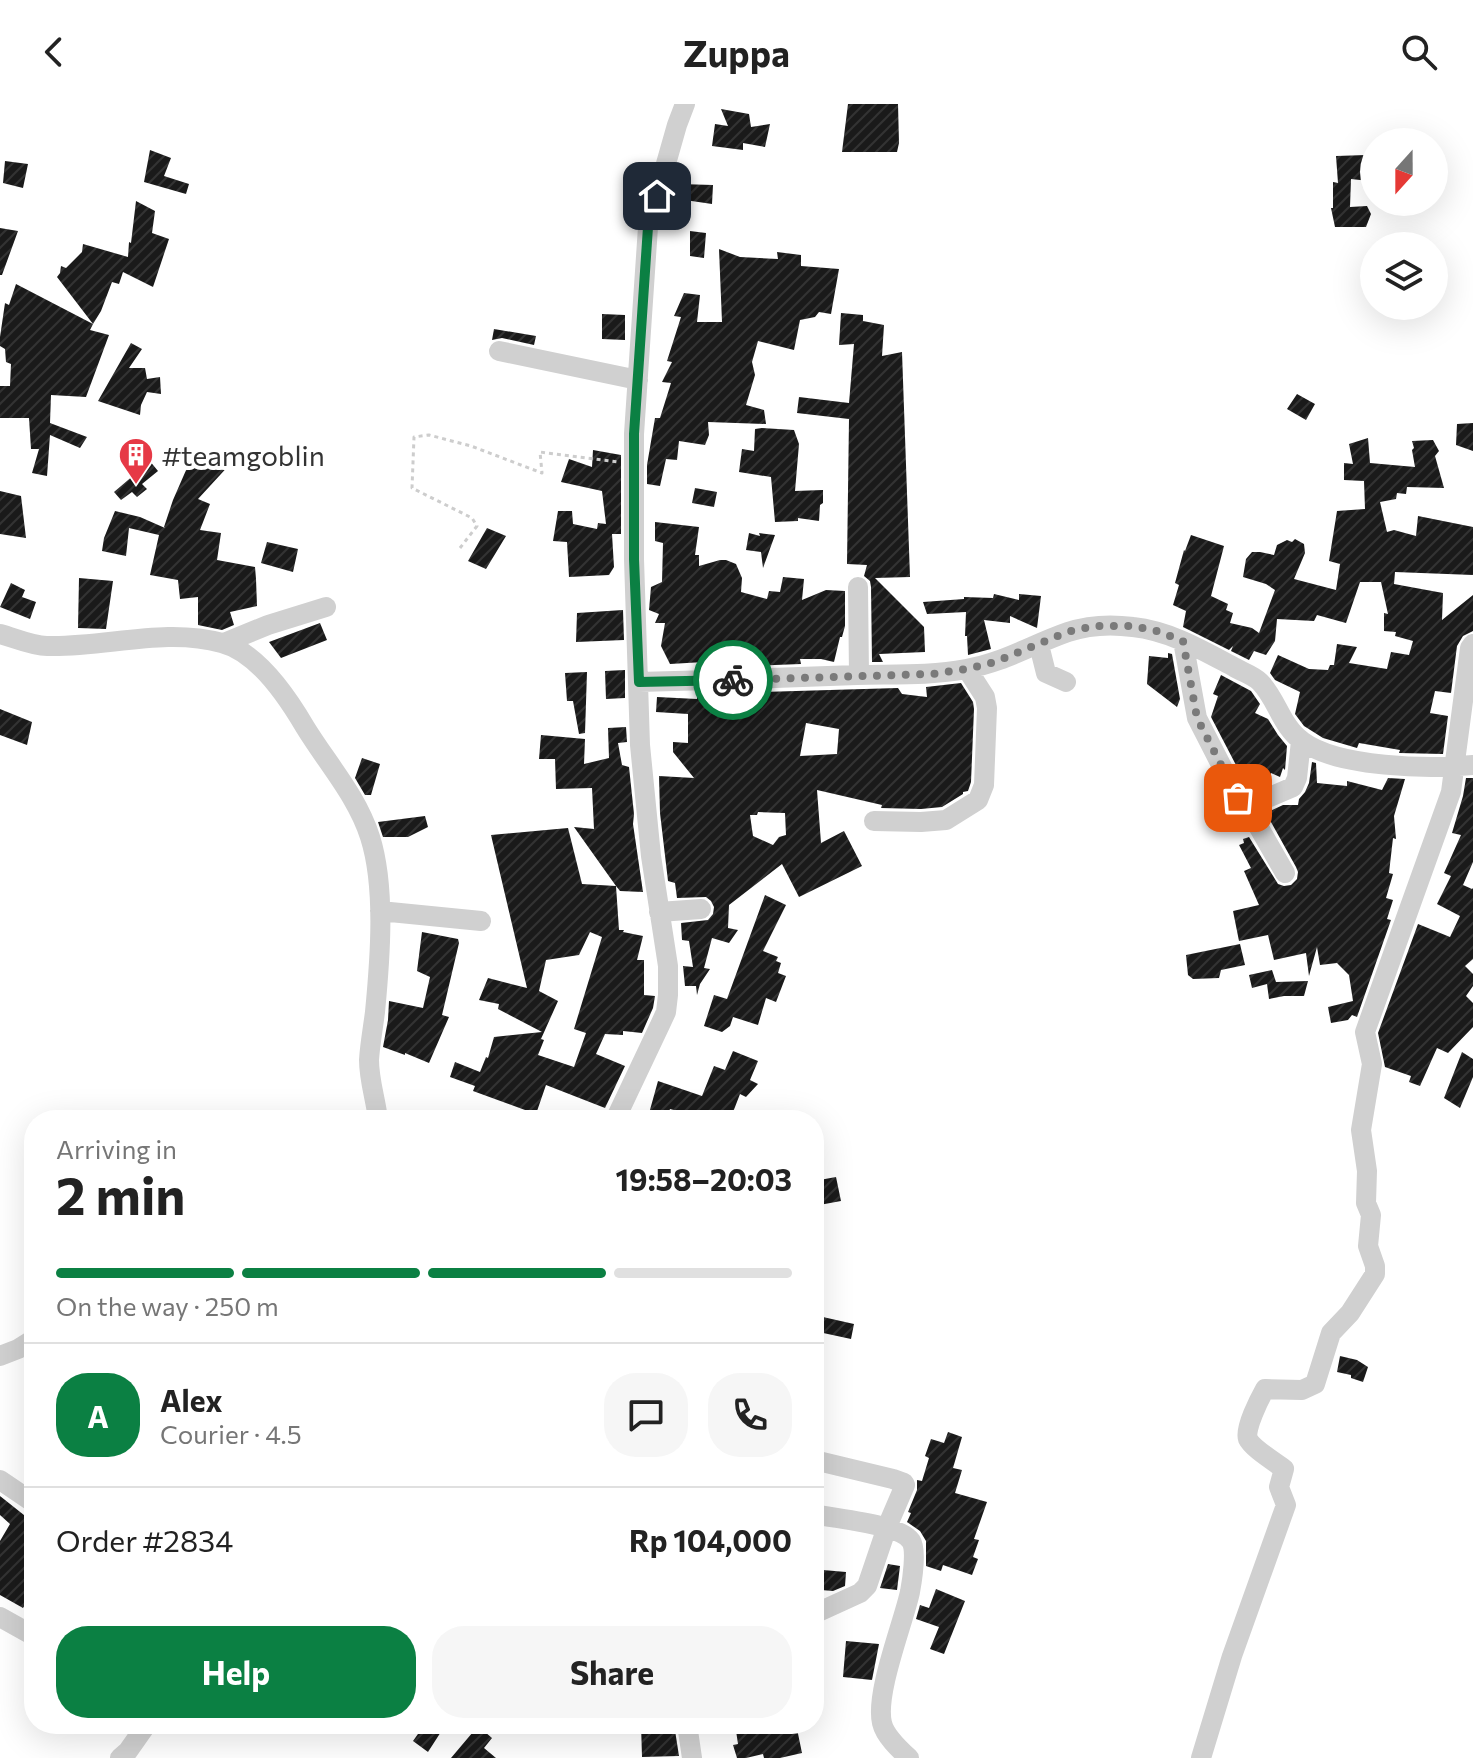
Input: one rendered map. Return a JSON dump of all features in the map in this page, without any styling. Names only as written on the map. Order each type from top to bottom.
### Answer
[{"type":"street","points":[[620,1110],[666,1012],[668,995],[668,966],[645,810],[640,745],[634,559],[634,434],[648,227],[685,104]]},
{"type":"street","points":[[499,351],[638,380]]},
{"type":"street","points":[[858,587],[859,675]]},
{"type":"street","points":[[224,643],[326,607]]},
{"type":"street","points":[[639,682],[932,674],[995,662],[1067,632],[1095,626],[1130,626],[1154,630],[1183,641],[1255,678],[1301,741],[1356,760],[1423,768],[1464,766]]},
{"type":"street","points":[[0,634],[44,647],[159,636],[205,639],[240,650],[262,669],[295,711],[354,801],[370,836],[380,911],[369,1064],[376,1110]]},
{"type":"street","points":[[1183,641],[1197,718],[1238,798],[1246,805],[1285,873]]},
{"type":"street","points":[[1201,1758],[1232,1656],[1286,1505],[1279,1487],[1284,1469],[1252,1444],[1248,1430],[1265,1389],[1302,1390],[1315,1384],[1331,1333],[1350,1313],[1375,1274],[1368,1246],[1371,1215],[1366,1203],[1367,1171],[1361,1130],[1372,1064],[1365,1032],[1451,792],[1464,766],[1470,648],[1473,644]]},
{"type":"street","points":[[1039,645],[1046,673],[1066,682]]},
{"type":"street","points":[[874,821],[946,820],[978,800],[984,785],[987,708],[985,697],[967,669]]},
{"type":"street","points":[[1246,805],[1293,787],[1301,741]]},
{"type":"street","points":[[659,912],[701,909]]},
{"type":"street","points":[[380,911],[481,921]]},
{"type":"street","points":[[0,1356],[24,1345]]},
{"type":"street","points":[[824,1463],[901,1482],[905,1487],[887,1527],[867,1586],[860,1593],[824,1609]]},
{"type":"street","points":[[0,1480],[24,1496]]},
{"type":"street","points":[[824,1516],[887,1527],[911,1540],[910,1592],[887,1679],[881,1717],[888,1735],[909,1758]]},
{"type":"street","points":[[0,1617],[24,1630]]},
{"type":"street","points":[[120,1758],[140,1734]]},
{"type":"street","points":[[688,1734],[692,1758]]},
{"type":"path","points":[[460,548],[477,526],[472,518],[412,488],[414,437],[429,435],[471,446],[542,473],[540,452],[634,464]]},
{"type":"building","points":[[848,104],[898,104],[897,152],[842,152]]},
{"type":"building","points":[[721,109],[749,114],[751,127],[770,124],[765,147],[743,143],[743,150],[712,146],[715,124],[728,126]]},
{"type":"building","points":[[150,150],[171,158],[164,176],[189,184],[186,194],[144,182]]},
{"type":"building","points":[[1360,155],[1360,180],[1351,179],[1350,207],[1360,206],[1360,216],[1370,216],[1366,227],[1335,227],[1331,208],[1333,182],[1338,183],[1336,156]]},
{"type":"building","points":[[5,161],[28,164],[23,188],[3,183]]},
{"type":"building","points":[[679,184],[713,185],[712,204],[678,199]]},
{"type":"building","points":[[136,201],[155,211],[152,233],[169,239],[153,287],[123,272],[119,284],[112,282],[93,324],[57,277],[61,266],[66,268],[82,252],[83,244],[128,257]]},
{"type":"building","points":[[0,228],[18,231],[2,275],[0,275]]},
{"type":"building","points":[[690,231],[706,233],[704,258],[690,256]]},
{"type":"building","points":[[719,249],[740,257],[778,259],[777,252],[801,255],[801,266],[839,269],[831,314],[819,312],[815,317],[800,320],[794,350],[758,341],[752,362],[755,375],[746,405],[764,410],[766,424],[708,422],[709,435],[705,445],[679,441],[677,460],[666,459],[660,486],[647,484],[655,418],[660,418],[671,383],[662,382],[672,362],[667,361],[681,317],[674,316],[684,293],[700,295],[697,322],[722,322]]},
{"type":"building","points":[[16,284],[93,324],[90,330],[109,335],[86,397],[51,395],[50,423],[87,437],[80,448],[50,435],[47,476],[32,473],[39,449],[31,449],[29,418],[0,418],[0,386],[10,386],[11,364],[6,362],[0,337],[5,303],[9,305]]},
{"type":"building","points":[[841,313],[863,315],[863,321],[884,325],[882,356],[902,352],[910,577],[875,578],[924,627],[925,652],[879,654],[883,662],[872,662],[871,587],[864,576],[867,565],[847,564],[849,419],[797,413],[799,397],[849,403],[854,344],[839,345]]},
{"type":"building","points":[[602,314],[625,315],[625,340],[602,339]]},
{"type":"building","points":[[494,329],[536,336],[534,345],[502,338],[492,340]]},
{"type":"building","points":[[131,343],[142,349],[129,368],[145,368],[147,379],[160,377],[161,394],[147,392],[140,415],[98,401]]},
{"type":"building","points":[[1297,394],[1315,404],[1306,420],[1287,409]]},
{"type":"building","points":[[1473,423],[1473,451],[1456,445],[1457,424]]},
{"type":"building","points":[[755,429],[794,430],[799,444],[795,491],[823,490],[819,521],[798,518],[798,521],[775,522],[771,477],[739,472],[742,449],[754,451]]},
{"type":"building","points":[[131,438],[158,471],[142,484],[147,489],[137,497],[132,492],[121,500],[114,492],[141,469],[128,440]]},
{"type":"building","points":[[1368,438],[1370,463],[1415,467],[1412,441],[1433,440],[1439,451],[1435,456],[1444,488],[1407,487],[1406,494],[1397,493],[1396,499],[1380,502],[1387,532],[1394,530],[1416,536],[1418,516],[1473,527],[1473,575],[1395,572],[1394,584],[1443,593],[1442,620],[1473,595],[1473,631],[1463,636],[1457,646],[1451,693],[1435,691],[1430,713],[1448,716],[1443,754],[1399,753],[1400,750],[1359,743],[1357,748],[1323,738],[1304,726],[1295,714],[1300,692],[1275,680],[1270,673],[1278,655],[1309,669],[1328,670],[1330,665],[1334,665],[1337,644],[1357,647],[1349,663],[1387,669],[1391,652],[1409,655],[1413,641],[1395,636],[1396,632],[1384,631],[1384,613],[1388,614],[1381,582],[1360,582],[1346,623],[1317,615],[1314,621],[1277,619],[1275,641],[1266,655],[1254,651],[1249,660],[1231,651],[1233,646],[1229,650],[1183,627],[1186,611],[1173,605],[1179,585],[1175,583],[1191,535],[1224,546],[1211,596],[1228,604],[1226,610],[1233,613],[1230,623],[1252,628],[1259,633],[1275,590],[1243,577],[1246,559],[1252,552],[1274,555],[1277,545],[1287,540],[1292,542],[1295,539],[1304,544],[1305,553],[1294,579],[1336,590],[1340,564],[1329,561],[1337,511],[1365,509],[1364,481],[1344,480],[1344,463],[1353,464],[1349,444]]},
{"type":"building","points":[[215,450],[232,462],[198,499],[210,504],[200,530],[221,533],[217,560],[255,567],[256,579],[257,606],[230,612],[234,625],[222,630],[198,625],[198,597],[180,599],[178,580],[150,575],[159,535],[129,528],[126,556],[102,551],[115,511],[165,528],[190,461]]},
{"type":"building","points":[[593,450],[621,455],[621,534],[612,534],[614,567],[609,575],[569,577],[567,542],[553,541],[558,511],[572,511],[573,524],[597,529],[598,523],[606,524],[602,491],[561,482],[569,459],[592,467]]},
{"type":"building","points":[[695,488],[717,492],[714,507],[692,503]]},
{"type":"building","points":[[0,491],[21,496],[26,538],[0,534]]},
{"type":"building","points":[[655,522],[699,527],[695,555],[699,555],[699,566],[720,560],[736,564],[742,578],[741,592],[767,599],[769,591],[780,592],[783,577],[804,579],[802,600],[826,590],[845,591],[845,626],[834,662],[800,659],[801,664],[750,666],[748,659],[729,658],[726,665],[704,662],[670,664],[661,646],[665,623],[655,623],[659,614],[649,610],[651,587],[662,582],[663,543],[655,541]]},
{"type":"building","points":[[487,528],[506,536],[486,569],[468,561]]},
{"type":"building","points":[[749,533],[775,535],[763,568],[761,552],[746,550]]},
{"type":"building","points":[[267,542],[298,549],[293,572],[261,563]]},
{"type":"building","points":[[79,578],[113,581],[106,629],[78,628]]},
{"type":"building","points":[[11,583],[25,590],[22,597],[36,602],[30,619],[0,607]]},
{"type":"building","points":[[994,594],[1019,600],[1019,594],[1041,596],[1037,628],[1010,616],[1010,623],[984,620],[991,649],[968,655],[966,612],[927,614],[923,602],[964,597],[993,598]]},
{"type":"building","points":[[623,610],[624,640],[576,642],[577,613]]},
{"type":"building","points":[[320,623],[327,640],[281,658],[269,642]]},
{"type":"building","points":[[1168,653],[1172,654],[1180,699],[1177,707],[1147,684],[1149,656],[1168,658]]},
{"type":"building","points":[[625,670],[625,698],[606,699],[605,671]]},
{"type":"building","points":[[587,672],[585,733],[579,734],[573,701],[567,701],[565,673]]},
{"type":"building","points":[[1221,675],[1251,691],[1260,704],[1255,713],[1268,719],[1287,746],[1285,770],[1283,768],[1280,777],[1271,773],[1266,784],[1250,792],[1211,717],[1218,696],[1213,694]]},
{"type":"building","points":[[961,683],[973,702],[971,782],[968,791],[942,807],[921,809],[881,808],[882,805],[817,790],[821,843],[844,831],[862,866],[799,897],[782,864],[729,905],[728,928],[738,930],[729,943],[712,938],[704,968],[710,969],[697,995],[696,986],[685,986],[683,966],[693,967],[689,941],[682,940],[681,923],[708,920],[714,907],[706,897],[677,898],[675,883],[668,881],[659,776],[694,778],[673,752],[673,742],[688,743],[688,714],[656,712],[657,697],[697,699],[697,695],[718,699],[719,694],[744,697],[747,694],[761,694],[759,692],[898,688],[902,694],[927,697],[926,687]],"holes":[[[806,723],[839,729],[837,754],[800,756]],[[758,812],[785,813],[786,835],[779,837],[773,845],[753,836],[750,815],[757,815]]]},
{"type":"building","points":[[0,709],[32,722],[27,745],[0,735]]},
{"type":"building","points":[[626,727],[627,742],[618,743],[622,765],[629,767],[643,892],[620,891],[574,827],[594,829],[592,788],[556,789],[555,759],[539,759],[541,735],[585,739],[584,764],[609,758],[608,728]]},
{"type":"building","points":[[362,758],[380,764],[371,795],[365,795],[355,778]]},
{"type":"building","points":[[1312,762],[1316,763],[1317,783],[1347,786],[1347,781],[1382,790],[1388,778],[1405,779],[1394,816],[1396,839],[1393,838],[1389,873],[1393,874],[1386,898],[1393,900],[1387,919],[1391,920],[1357,1017],[1352,1015],[1348,1020],[1331,1023],[1328,1007],[1353,1001],[1349,975],[1337,963],[1320,965],[1317,947],[1309,976],[1306,953],[1274,960],[1268,935],[1239,941],[1233,911],[1259,905],[1244,871],[1251,868],[1239,845],[1244,843],[1243,839],[1249,837],[1278,884],[1291,885],[1297,879],[1296,867],[1266,813],[1283,805],[1298,805],[1309,783]]},
{"type":"building","points":[[1466,778],[1473,778],[1473,862],[1463,885],[1473,888],[1473,959],[1465,966],[1473,974],[1473,986],[1466,996],[1473,1003],[1473,1027],[1448,1053],[1437,1048],[1420,1086],[1409,1082],[1411,1076],[1385,1067],[1378,1033],[1418,924],[1450,937],[1460,916],[1437,904],[1451,876],[1444,873],[1461,835],[1452,833]]},
{"type":"building","points":[[425,816],[428,827],[408,837],[383,837],[378,822]]},
{"type":"building","points":[[568,828],[582,884],[616,886],[619,930],[643,936],[637,960],[644,960],[644,995],[655,996],[642,1033],[623,1031],[623,1035],[605,1034],[596,1054],[625,1066],[605,1108],[546,1085],[537,1110],[525,1110],[473,1091],[475,1086],[450,1077],[455,1062],[480,1072],[494,1037],[542,1032],[498,1009],[499,1004],[479,1000],[488,978],[527,988],[491,835]],"holes":[[[590,932],[602,937],[574,1029],[586,1033],[574,1067],[538,1055],[544,1040],[541,1039],[558,1001],[539,991],[546,960],[579,955]]]},
{"type":"building","points":[[765,895],[786,905],[763,951],[778,957],[776,961],[781,963],[778,973],[786,976],[776,1002],[766,998],[758,1025],[733,1017],[730,1026],[722,1032],[704,1026],[714,995],[727,999]]},
{"type":"building","points":[[422,932],[458,939],[459,943],[442,1015],[449,1017],[429,1063],[383,1047],[389,1001],[423,1008],[430,977],[417,971]]},
{"type":"building","points":[[1240,944],[1245,965],[1221,970],[1219,978],[1193,979],[1188,975],[1186,955]]},
{"type":"building","points":[[1272,970],[1276,982],[1308,981],[1304,996],[1269,999],[1267,984],[1252,988],[1249,975]]},
{"type":"building","points":[[733,1051],[758,1061],[750,1080],[758,1084],[746,1097],[740,1094],[734,1110],[650,1110],[658,1081],[702,1096],[714,1066],[725,1070]]},
{"type":"building","points":[[1462,1052],[1473,1059],[1473,1077],[1460,1108],[1444,1098]]},
{"type":"building","points":[[836,1177],[841,1201],[824,1204],[824,1179]]},
{"type":"building","points":[[824,1317],[854,1324],[851,1339],[824,1333]]},
{"type":"building","points":[[1340,1356],[1357,1360],[1368,1367],[1363,1382],[1337,1372]]},
{"type":"building","points":[[948,1432],[962,1437],[953,1468],[962,1470],[955,1493],[987,1502],[974,1539],[979,1540],[973,1557],[978,1559],[972,1575],[943,1565],[941,1571],[926,1566],[926,1541],[920,1531],[907,1522],[917,1480],[922,1481],[929,1458],[925,1456],[931,1439],[944,1443]]},
{"type":"building","points":[[0,1496],[24,1515],[23,1608],[0,1595],[0,1541],[10,1524],[0,1515]]},
{"type":"building","points":[[888,1564],[900,1566],[897,1590],[880,1588]]},
{"type":"building","points":[[824,1570],[846,1572],[845,1586],[833,1591],[824,1590]]},
{"type":"building","points":[[936,1589],[965,1601],[944,1654],[930,1649],[939,1627],[916,1619],[920,1605],[929,1608]]},
{"type":"building","points":[[846,1641],[879,1644],[872,1680],[843,1677]]},
{"type":"building","points":[[418,1734],[440,1734],[428,1752],[413,1741]]},
{"type":"building","points":[[471,1734],[487,1734],[492,1738],[484,1748],[496,1758],[451,1758]]},
{"type":"building","points":[[641,1734],[676,1734],[679,1756],[642,1757]]},
{"type":"building","points":[[736,1734],[798,1734],[802,1753],[780,1758],[764,1758],[763,1754],[737,1758],[733,1745],[738,1744]]},
{"type":"way so far","points":[[733,680],[932,674],[995,662],[1067,632],[1095,626],[1154,630],[1183,641],[1197,718],[1238,798]]},
{"type":"place","name":"#teamgoblin","points":[[136,486]]},
{"type":"route","points":[[657,196],[648,227],[634,434],[634,559],[639,682],[733,680]]}]
